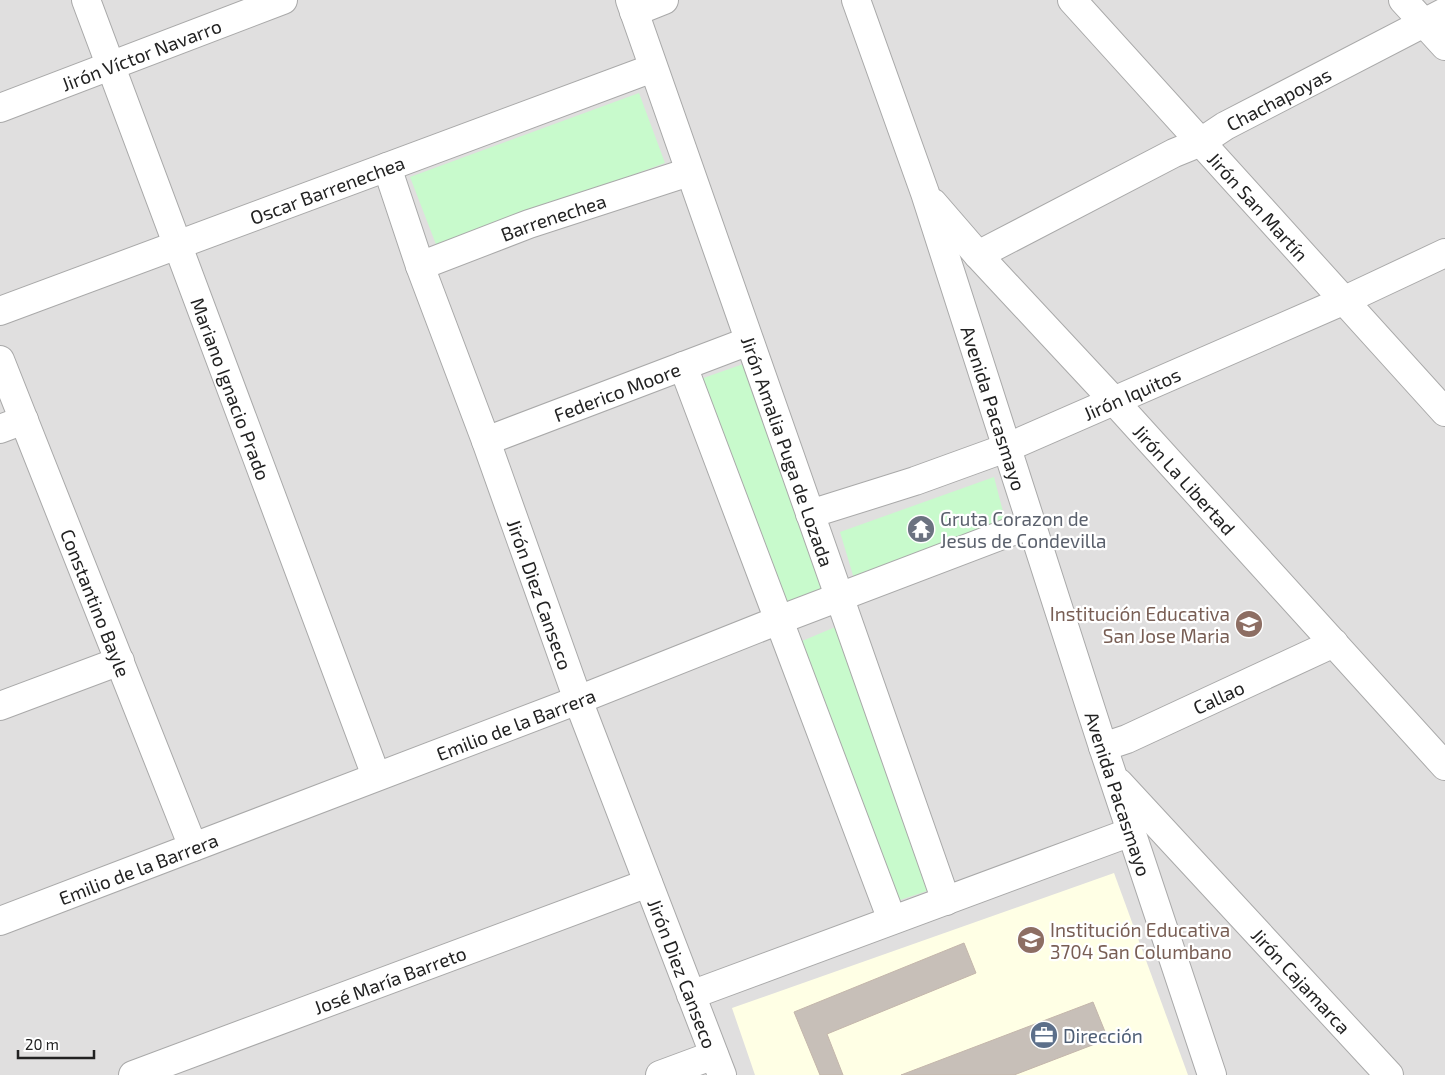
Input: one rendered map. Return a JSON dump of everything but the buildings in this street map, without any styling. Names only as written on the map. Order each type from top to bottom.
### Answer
[{"type":"street","name":"Mariano Ignacio Prado","points":[[86,0],[376,776]]},
{"type":"street","name":"Jirón Víctor Navarro","points":[[0,108],[283,0]]},
{"type":"street","points":[[632,6],[664,0]]},
{"type":"street","name":"Avenida Pacasmayo","points":[[856,0],[925,193],[1103,747],[1212,1075]]},
{"type":"street","name":"Jirón San Martín","points":[[1072,0],[1445,412]]},
{"type":"street","points":[[1403,0],[1434,17],[1445,46]]},
{"type":"street","name":"Jirón Amalia Puga de Lozada","points":[[632,6],[946,901]]},
{"type":"street","name":"Chachapoyas","points":[[978,255],[1174,153],[1201,142],[1225,126],[1434,17]]},
{"type":"street","name":"Oscar Barrenechea","points":[[0,311],[653,68]]},
{"type":"street","name":"Jirón Diez Canseco","points":[[387,167],[420,266],[486,441],[578,700],[718,1065]]},
{"type":"street","name":"Barrenechea","points":[[420,266],[530,224],[690,172]]},
{"type":"street","name":"Jirón La Libertad","points":[[925,193],[978,255],[1115,402],[1445,766]]},
{"type":"street","name":"Jirón Iquitos","points":[[810,514],[915,481],[1006,448],[1345,300],[1445,253]]},
{"type":"street","name":"Federico Moore","points":[[486,441],[749,341]]},
{"type":"street","name":"Constantino Bayle","points":[[0,360],[12,424],[120,661],[193,847]]},
{"type":"street","points":[[683,366],[892,920]]},
{"type":"street","name":"Emilio de la Barrera","points":[[0,921],[1031,524]]},
{"type":"street","name":"Callao","points":[[1103,747],[1135,735],[1334,643]]},
{"type":"street","points":[[0,706],[120,661]]},
{"type":"street","name":"Jirón Cajamarca","points":[[1113,776],[1389,1075]]},
{"type":"street","points":[[691,995],[1131,832]]},
{"type":"street","name":"José María Barreto","points":[[132,1075],[648,883]]},
{"type":"street","points":[[660,1075],[718,1065]]},
{"type":"shaded area","points":[[0,0],[1445,0],[1445,1075],[0,1075]]},
{"type":"shaded area","name":"Institución Educativa 3704 San Columbano","points":[[1114,873],[1188,1075],[755,1075],[732,1008]]},
{"type":"green space","points":[[639,93],[665,163],[437,247],[410,177]]},
{"type":"green space","points":[[746,363],[827,592],[783,611],[695,381]]},
{"type":"green space","points":[[994,477],[1007,527],[855,582],[840,532]]},
{"type":"green space","points":[[840,625],[927,891],[900,900],[795,644]]},
{"type":"place","name":"Gruta Corazon de Jesus de Condevilla","points":[[921,529]]},
{"type":"place","name":"Institución Educativa San Jose Maria","points":[[1249,624]]},
{"type":"place","name":"Institución Educativa 3704 San Columbano","points":[[1031,940]]},
{"type":"place","name":"Dirección","points":[[1044,1035]]}]
